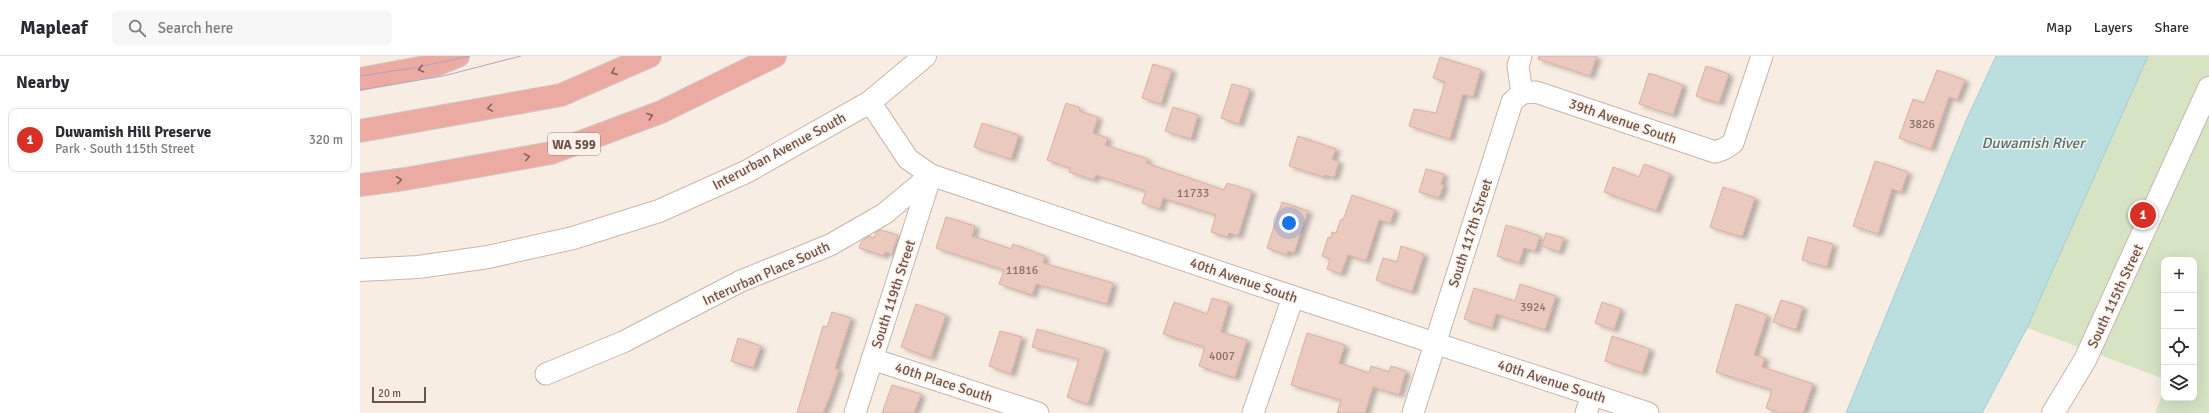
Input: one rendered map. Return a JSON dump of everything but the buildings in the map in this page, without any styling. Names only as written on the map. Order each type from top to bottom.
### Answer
[{"type":"highway","points":[[360,79],[436,65],[458,56]]},
{"type":"highway","points":[[360,131],[561,95],[650,56]]},
{"type":"highway","name":"WA 599","points":[[360,185],[405,179],[551,152],[661,112],[774,56]]},
{"type":"street","name":"Interurban Avenue South","points":[[360,270],[418,267],[488,257],[573,238],[659,211],[746,172],[870,102],[925,56]]},
{"type":"street","points":[[1521,56],[1518,66],[1522,93]]},
{"type":"street","name":"39th Avenue South","points":[[1522,93],[1536,92],[1715,152],[1724,149],[1733,142],[1762,56]]},
{"type":"street","name":"South 115th Street","points":[[2053,413],[2085,360],[2209,88]]},
{"type":"street","name":"South 117th Street","points":[[1413,413],[1512,102],[1522,93]]},
{"type":"street","name":"40th Avenue South","points":[[870,102],[908,159],[931,175],[1293,297],[1435,343],[1589,404],[1648,413]]},
{"type":"street","name":"South 119th Street","points":[[855,413],[931,175]]},
{"type":"street","name":"Interurban Place South","points":[[546,374],[623,342],[742,281],[830,245],[884,214],[931,175]]},
{"type":"street","points":[[1253,413],[1293,297]]},
{"type":"street","name":"40th Place South","points":[[872,359],[1038,413]]},
{"type":"green space","points":[[2148,56],[2209,56],[2209,413],[2155,413],[2161,398],[2161,401],[2197,401],[2197,257],[2161,257],[2161,378],[2027,328]]},
{"type":"water","name":"Duwamish River","points":[[1996,56],[2148,56],[2027,328],[1982,413],[1846,413],[1965,123]]},
{"type":"tram line","points":[[360,76],[413,68],[470,56]]},
{"type":"tram line","points":[[360,90],[443,76],[521,56]]},
{"type":"place","name":"Duwamish Hill Preserve","points":[[2143,215]]}]
